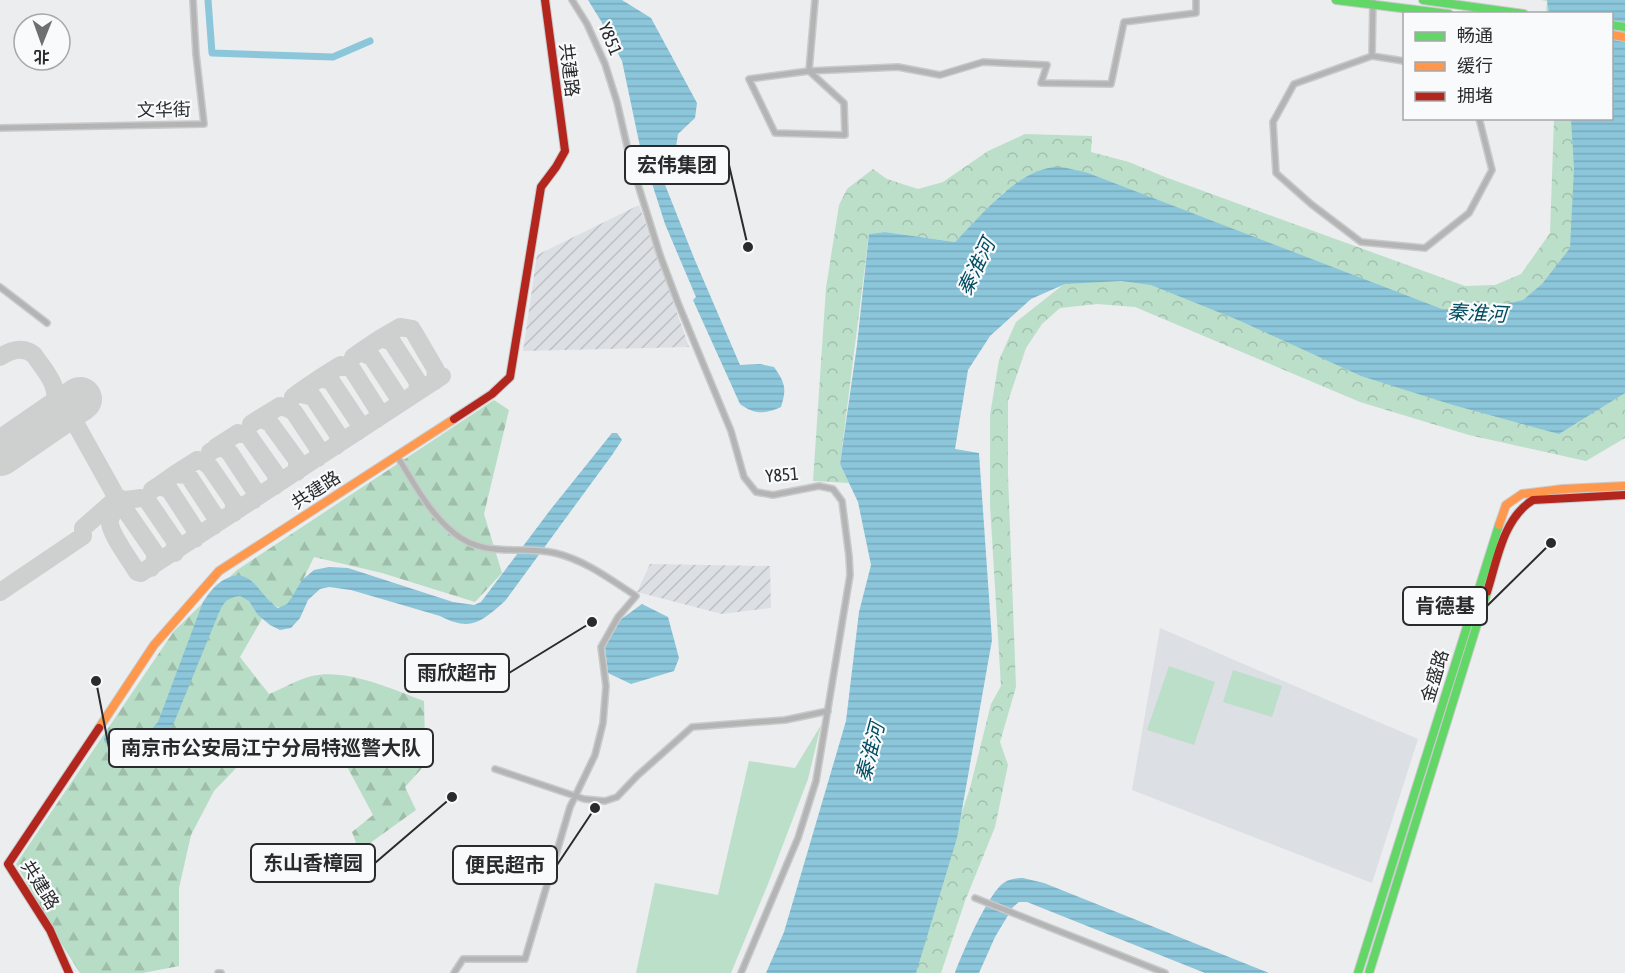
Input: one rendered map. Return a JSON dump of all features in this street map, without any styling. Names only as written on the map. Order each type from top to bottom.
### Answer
[{"type":"street","name":"文华街","points":[[0,128],[204,124],[193,0]]},
{"type":"street","name":"共建路","points":[[69,973],[44,918],[8,864],[154,645],[197,594],[219,572],[492,394],[510,377],[541,187],[565,151],[545,0]]},
{"type":"street","name":"Y851","points":[[572,0],[587,24],[605,64],[617,102],[630,159],[660,255],[731,431],[744,477],[756,492],[773,495],[819,486],[833,489],[842,501],[850,575],[816,781],[798,838],[741,973]]},
{"type":"street","points":[[809,71],[814,0]]},
{"type":"street","points":[[809,71],[844,103],[845,135],[775,133],[749,79],[809,71],[898,67],[940,75],[983,62],[1047,65],[1041,82],[1111,84],[1124,22],[1196,13],[1196,0]]},
{"type":"street","points":[[1336,0],[1373,2],[1436,12]]},
{"type":"street","points":[[1423,0],[1510,12]]},
{"type":"street","points":[[1372,56],[1373,2]]},
{"type":"street","points":[[1403,61],[1372,56],[1294,84],[1273,122],[1276,172],[1311,204],[1361,242],[1425,248],[1469,213],[1492,170],[1480,120]]},
{"type":"street","points":[[0,287],[47,323]]},
{"type":"street","points":[[397,456],[434,514],[455,535],[492,550],[553,552],[571,558],[596,570],[636,596],[618,617],[601,647],[606,686],[603,723],[596,755],[570,807],[525,959],[463,959],[454,973]]},
{"type":"street","name":"金盛路","points":[[1358,973],[1506,505],[1522,494],[1563,489],[1625,486]]},
{"type":"street","name":"金盛路","points":[[1369,973],[1503,541],[1514,516],[1521,506],[1533,500],[1625,495]]},
{"type":"street","points":[[495,769],[584,799],[604,801],[617,797],[692,727],[785,720],[828,711]]},
{"type":"street","points":[[975,898],[1165,973]]},
{"type":"shaded area","points":[[639,205],[689,347],[523,351],[537,255]]},
{"type":"shaded area","points":[[650,564],[770,566],[771,608],[722,614],[637,592]]},
{"type":"shaded area","points":[[1160,628],[1418,739],[1372,883],[1132,790]]},
{"type":"green space","points":[[1541,0],[1625,0],[1625,438],[1586,461],[1469,435],[1360,402],[1135,307],[1097,304],[1060,308],[1042,324],[1026,348],[1008,401],[1008,475],[1016,687],[1000,742],[1008,765],[995,827],[965,901],[941,973],[908,973],[970,788],[991,704],[1001,686],[990,505],[990,415],[999,360],[1016,322],[1064,284],[1005,191],[955,242],[885,232],[869,234],[840,464],[849,483],[813,481],[826,288],[839,205],[847,189],[873,169],[887,179],[918,189],[943,182],[988,151],[1025,134],[1092,136],[1091,152],[1129,162],[1465,286],[1495,285],[1521,274],[1550,233],[1554,120],[1613,120],[1613,12],[1546,12],[1547,1]]},
{"type":"green space","points":[[494,400],[509,410],[484,514],[502,573],[475,602],[382,573],[314,557],[289,609],[270,605],[240,657],[269,694],[307,677],[325,674],[369,681],[424,701],[423,767],[405,787],[416,810],[359,851],[352,832],[373,815],[343,759],[306,737],[279,739],[241,763],[214,791],[191,835],[179,888],[179,966],[143,973],[80,973],[16,864],[174,631],[237,570]]},
{"type":"green space","points":[[1169,666],[1215,682],[1194,745],[1147,730]]},
{"type":"green space","points":[[1233,670],[1282,686],[1272,717],[1223,702]]},
{"type":"green space","points":[[821,725],[808,779],[731,973],[636,973],[655,883],[718,895],[749,761],[795,768]]},
{"type":"water","points":[[588,0],[622,0],[651,18],[697,103],[695,118],[678,134],[673,167],[660,172],[740,365],[760,364],[774,367],[784,386],[781,407],[760,412],[750,410],[740,404],[693,300],[696,297],[665,224],[649,174],[646,175],[622,61]]},
{"type":"water","name":"秦淮河","points":[[1547,0],[1625,0],[1625,393],[1559,434],[1453,405],[1361,376],[1238,320],[1151,285],[1121,281],[1065,284],[1031,299],[990,336],[968,370],[955,449],[979,453],[992,640],[957,838],[916,973],[766,973],[784,932],[846,721],[859,612],[871,565],[858,502],[840,464],[857,345],[869,234],[885,232],[955,242],[1002,194],[1016,183],[1031,174],[1060,167],[1088,173],[1442,309],[1485,309],[1523,300],[1542,284],[1570,248],[1574,168],[1571,120],[1613,120],[1613,12],[1549,12]]},
{"type":"water","points":[[612,433],[617,433],[622,440],[612,455],[505,601],[482,619],[468,624],[460,623],[351,590],[329,587],[320,589],[308,600],[300,618],[291,628],[280,630],[258,615],[249,601],[240,596],[232,598],[226,601],[220,611],[173,725],[163,740],[152,749],[139,752],[114,747],[104,741],[109,730],[141,732],[151,729],[158,722],[203,602],[221,581],[230,577],[245,577],[278,608],[287,604],[302,580],[314,570],[329,567],[348,568],[453,602],[474,605],[481,602]]},
{"type":"water","points":[[642,604],[668,617],[679,658],[674,671],[631,684],[608,673],[605,647],[620,620]]},
{"type":"water","points":[[1023,878],[1044,883],[1269,973],[1205,973],[1027,902],[1019,902],[1013,907],[995,937],[979,973],[955,973],[991,897],[1005,882]]},
{"type":"waterway","points":[[208,0],[212,53],[333,57],[370,41]]},
{"type":"taxiway","points":[[381,338],[400,327],[412,329],[436,370],[435,381]]},
{"type":"taxiway","points":[[360,352],[381,338],[392,342],[418,382],[417,392]]},
{"type":"taxiway","points":[[0,357],[13,351],[30,352],[51,380],[55,401],[43,425]]},
{"type":"taxiway","points":[[353,357],[360,352],[372,357],[398,397],[396,406]]},
{"type":"taxiway","points":[[320,378],[341,365],[352,369],[378,410],[377,419]]},
{"type":"taxiway","points":[[74,421],[117,498],[117,506],[110,520],[113,532],[137,572],[141,573],[442,376]]},
{"type":"taxiway","points":[[298,393],[320,378],[331,381],[359,423],[357,432]]},
{"type":"taxiway","points":[[293,397],[298,393],[313,397],[339,436],[336,446]]},
{"type":"taxiway","points":[[257,420],[280,406],[294,412],[318,448],[318,458]]},
{"type":"taxiway","points":[[251,424],[262,419],[270,423],[297,460],[297,472]]},
{"type":"taxiway","points":[[216,447],[238,433],[248,435],[277,476],[275,486]]},
{"type":"taxiway","points":[[210,452],[220,448],[230,453],[255,491],[254,500]]},
{"type":"taxiway","points":[[175,474],[197,460],[203,461],[210,467],[234,502],[234,513]]},
{"type":"taxiway","points":[[158,486],[175,474],[188,475],[215,516],[214,526]]},
{"type":"taxiway","points":[[152,490],[158,486],[169,489],[195,529],[195,539]]},
{"type":"taxiway","points":[[117,498],[147,500],[175,541],[175,553]]},
{"type":"taxiway","points":[[117,498],[155,553],[155,560],[151,568]]},
{"type":"taxiway","points":[[0,592],[83,536],[83,528],[116,499]]},
{"type":"runway","points":[[0,454],[80,399]]},
{"type":"traffic: fast","points":[[1336,0],[1433,12]]},
{"type":"traffic: fast","points":[[1423,0],[1510,12]]},
{"type":"traffic: fast","points":[[1613,25],[1625,27]]},
{"type":"traffic: fast","points":[[1358,973],[1499,525]]},
{"type":"traffic: fast","points":[[1369,973],[1487,592]]},
{"type":"traffic: slow","points":[[1613,35],[1625,37]]},
{"type":"traffic: slow","points":[[99,728],[154,645],[219,571],[454,419]]},
{"type":"traffic: slow","points":[[1499,525],[1506,505],[1522,494],[1563,489],[1625,486]]},
{"type":"traffic: jam","points":[[454,419],[492,394],[510,377],[541,187],[565,151],[545,0]]},
{"type":"traffic: jam","points":[[1487,592],[1502,541],[1515,518],[1533,500],[1625,495]]},
{"type":"traffic: jam","points":[[69,973],[50,930],[8,864],[99,728]]},
{"type":"place","name":"宏伟集团","points":[[748,247]]},
{"type":"place","name":"肯德基","points":[[1551,543]]},
{"type":"place","name":"雨欣超市","points":[[592,622]]},
{"type":"place","name":"南京市公安局江宁分局特巡警大队","points":[[96,681]]},
{"type":"place","name":"东山香樟园","points":[[452,797]]},
{"type":"place","name":"便民超市","points":[[595,808]]}]
